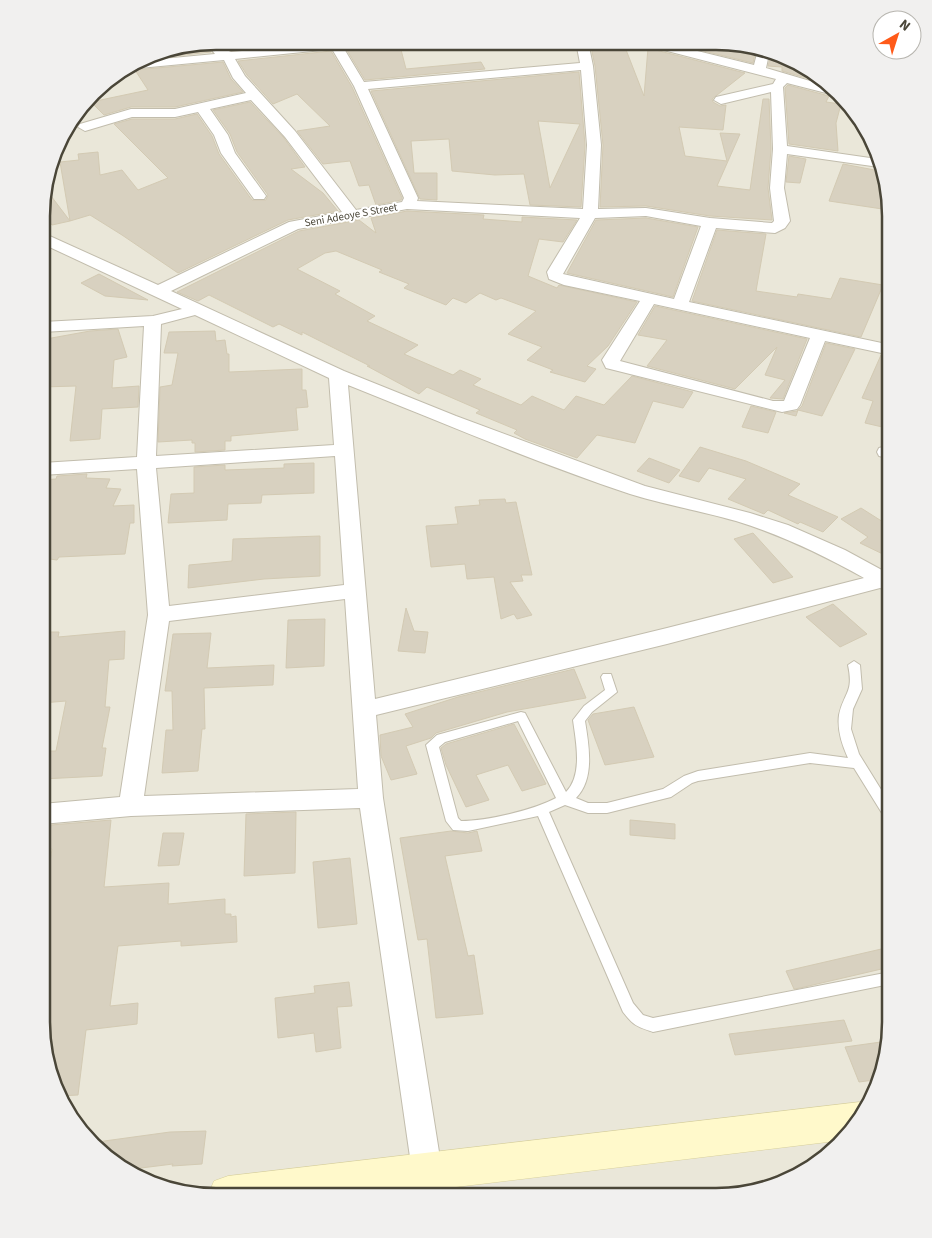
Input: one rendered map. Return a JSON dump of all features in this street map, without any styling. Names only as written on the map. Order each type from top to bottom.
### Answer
[{"type":"main road","points":[[289,1188],[848,1121]]},
{"type":"street","points":[[218,50],[227,55],[240,78],[290,134],[352,214]]},
{"type":"street","points":[[151,64],[272,50]]},
{"type":"street","name":"Seni Adeoye S Street","points":[[157,292],[294,225],[407,205],[411,198],[360,86],[338,50]]},
{"type":"street","points":[[584,50],[587,66],[594,145],[590,214],[555,276],[564,280],[679,306],[882,348]]},
{"type":"street","points":[[683,50],[759,70],[781,82],[824,90]]},
{"type":"street","points":[[759,70],[762,57]]},
{"type":"street","points":[[360,86],[587,66]]},
{"type":"street","points":[[721,100],[781,82]]},
{"type":"street","points":[[407,205],[590,214],[646,212],[710,223],[775,228],[782,221],[777,188],[780,149],[781,82]]},
{"type":"street","points":[[85,127],[131,113],[175,113],[254,95]]},
{"type":"street","points":[[202,107],[221,135],[228,153],[259,196]]},
{"type":"street","points":[[780,149],[873,162]]},
{"type":"street","points":[[679,306],[710,223]]},
{"type":"street","points":[[50,241],[338,375],[640,490],[744,517],[780,530],[832,553],[882,579]]},
{"type":"street","points":[[650,298],[611,360],[612,364],[772,406],[782,407],[791,405],[819,335]]},
{"type":"street","points":[[50,326],[153,320],[195,310]]},
{"type":"street","points":[[131,806],[159,615],[146,462],[153,320]]},
{"type":"street","points":[[338,375],[371,798],[427,1172]]},
{"type":"street","points":[[50,468],[343,450]]},
{"type":"street","points":[[363,710],[882,583]]},
{"type":"street","points":[[159,615],[354,591]]},
{"type":"street","points":[[50,813],[131,806],[371,798]]},
{"type":"lane","points":[[854,665],[858,679],[857,689],[845,716],[849,748],[882,801]]},
{"type":"lane","points":[[607,677],[611,692],[588,709],[579,720],[582,739],[580,780],[576,790],[563,799],[542,810],[468,826],[458,826],[452,821],[432,745],[441,738],[521,716],[563,799],[588,808],[607,808],[667,793],[688,779],[717,772],[810,758],[859,764]]},
{"type":"lane","points":[[542,810],[628,1007],[638,1020],[653,1024],[882,980]]},
{"type":"shaded area","points":[[195,51],[737,51],[769,59],[789,67],[808,78],[841,107],[865,143],[876,173],[881,195],[882,216],[882,1032],[879,1054],[873,1075],[865,1095],[854,1114],[825,1147],[789,1171],[759,1182],[737,1187],[716,1188],[195,1187],[163,1179],[143,1171],[124,1160],[91,1131],[67,1095],[56,1065],[51,1043],[50,1022],[51,195],[59,163],[72,133],[91,107],[107,91],[133,72],[163,59]]},
{"type":"building","points":[[210,50],[211,52],[173,56],[195,51]]},
{"type":"building","points":[[347,50],[401,50],[406,69],[481,62],[485,69],[365,80]]},
{"type":"building","points":[[592,50],[626,50],[644,96],[648,50],[656,50],[745,73],[712,99],[713,102],[720,106],[726,105],[723,130],[679,127],[685,156],[727,161],[720,133],[740,134],[717,186],[750,190],[763,99],[769,99],[771,149],[768,188],[772,220],[710,216],[646,206],[600,207],[603,145]]},
{"type":"building","points":[[700,50],[748,53],[755,55],[753,63]]},
{"type":"building","points":[[331,51],[352,87],[402,198],[401,200],[376,205],[369,185],[359,186],[350,161],[323,164],[297,131],[330,126],[297,94],[273,104],[247,75],[238,61]]},
{"type":"building","points":[[770,59],[789,67],[809,79],[782,71],[782,67],[768,66]]},
{"type":"building","points":[[223,62],[231,79],[243,92],[175,107],[131,107],[104,115],[94,104],[97,101],[148,90],[136,71]]},
{"type":"building","points":[[579,72],[585,145],[581,207],[530,205],[524,174],[495,175],[452,171],[449,139],[411,141],[414,173],[437,173],[437,200],[420,199],[371,91]],"holes":[[[538,121],[580,124],[550,188]]]},
{"type":"building","points":[[788,85],[829,96],[826,102],[838,104],[840,106],[836,123],[838,151],[789,144],[785,88]]},
{"type":"building","points":[[250,102],[284,138],[305,167],[291,169],[323,193],[338,211],[288,220],[178,273],[90,215],[70,221],[60,162],[79,160],[78,154],[98,152],[100,175],[122,170],[138,190],[168,178],[114,124],[132,119],[175,119],[197,114],[212,136],[219,154],[252,200],[266,200],[268,195],[237,152],[230,134],[213,110]]},
{"type":"building","points":[[789,156],[806,159],[800,183],[786,182]]},
{"type":"building","points":[[843,164],[875,170],[881,195],[882,209],[829,201]]},
{"type":"building","points":[[51,196],[70,221],[52,225],[50,223]]},
{"type":"building","points":[[407,211],[484,215],[483,219],[522,222],[522,217],[577,220],[563,242],[539,239],[528,276],[557,288],[559,285],[637,302],[608,346],[587,366],[596,369],[585,382],[550,372],[553,370],[527,360],[542,347],[508,334],[536,311],[501,298],[496,300],[480,293],[466,303],[453,298],[446,305],[404,288],[409,284],[379,272],[382,270],[336,251],[325,253],[297,269],[340,291],[335,294],[375,316],[367,321],[418,345],[404,354],[453,375],[460,370],[481,379],[473,385],[521,405],[532,396],[564,410],[576,396],[604,405],[632,376],[693,392],[683,408],[653,401],[635,443],[597,435],[577,458],[525,439],[514,433],[517,430],[476,413],[480,410],[427,387],[419,394],[367,366],[370,366],[302,332],[302,335],[279,324],[273,327],[209,295],[198,301],[177,292],[299,231],[359,220],[376,233],[371,218]]},
{"type":"building","points":[[646,218],[698,227],[673,297],[567,273],[596,220]]},
{"type":"building","points":[[717,230],[766,234],[756,291],[797,297],[798,294],[831,299],[840,278],[882,285],[861,337],[692,301]]},
{"type":"building","points":[[99,274],[148,300],[105,296],[81,283]]},
{"type":"building","points":[[655,306],[807,339],[783,399],[770,398],[785,380],[765,375],[777,347],[735,389],[647,366],[667,340],[638,335]]},
{"type":"building","points":[[118,329],[127,357],[114,360],[112,388],[139,386],[138,407],[102,409],[100,439],[70,441],[76,386],[50,387],[50,338],[90,331]]},
{"type":"building","points":[[215,331],[216,341],[225,340],[227,354],[229,354],[229,372],[302,369],[302,390],[306,390],[308,407],[296,408],[298,430],[231,436],[231,441],[225,441],[225,450],[195,452],[195,443],[192,443],[192,440],[158,442],[160,387],[172,385],[178,353],[164,353],[169,332]]},
{"type":"building","points":[[826,343],[855,349],[822,416],[798,410],[802,406]]},
{"type":"building","points":[[882,355],[882,427],[865,423],[873,401],[862,398]]},
{"type":"building","points":[[751,406],[776,412],[768,433],[742,427]]},
{"type":"building","points":[[797,411],[796,416],[784,413]]},
{"type":"building","points":[[700,447],[746,461],[800,484],[788,495],[838,517],[823,532],[800,522],[798,524],[768,510],[764,514],[728,499],[746,479],[709,468],[699,482],[679,476]]},
{"type":"building","points":[[649,458],[680,470],[669,483],[637,471]]},
{"type":"building","points":[[314,463],[314,493],[262,495],[261,503],[228,504],[227,520],[168,523],[171,494],[194,493],[194,467],[225,465],[225,470],[284,468],[284,464]]},
{"type":"building","points":[[87,474],[86,478],[110,479],[106,488],[121,489],[113,506],[134,505],[134,523],[130,523],[125,554],[50,559],[50,479],[56,479],[57,476]]},
{"type":"building","points":[[505,499],[506,503],[516,502],[532,575],[521,575],[523,581],[510,582],[532,615],[517,619],[514,614],[501,619],[494,577],[467,579],[465,564],[431,567],[426,526],[458,524],[455,507],[480,505],[479,500]]},
{"type":"building","points":[[861,508],[882,521],[882,554],[860,543],[868,537],[841,519]]},
{"type":"building","points":[[753,533],[793,577],[773,583],[734,539]]},
{"type":"building","points":[[320,536],[320,576],[264,579],[188,588],[189,565],[232,561],[233,539]]},
{"type":"building","points":[[833,604],[867,634],[840,647],[806,617]]},
{"type":"building","points":[[406,608],[414,631],[428,632],[425,653],[398,651]]},
{"type":"building","points":[[325,619],[324,666],[286,668],[288,620]]},
{"type":"building","points":[[125,631],[124,659],[109,660],[105,707],[110,707],[102,748],[106,748],[102,776],[50,779],[50,751],[56,751],[66,701],[50,702],[50,632],[59,632],[58,637]]},
{"type":"building","points":[[211,633],[207,668],[274,665],[273,685],[204,688],[205,729],[202,729],[198,771],[162,773],[166,730],[173,730],[172,691],[165,691],[173,634]]},
{"type":"building","points":[[574,669],[586,698],[507,712],[436,733],[431,738],[406,746],[417,774],[391,780],[381,756],[380,735],[413,727],[405,714],[458,697]]},
{"type":"building","points":[[634,707],[654,757],[605,765],[588,720],[593,714]]},
{"type":"building","points":[[514,724],[546,784],[522,791],[508,765],[476,775],[489,800],[466,807],[446,765],[441,748],[446,744]]},
{"type":"building","points":[[296,812],[295,873],[244,876],[246,814]]},
{"type":"building","points":[[111,820],[104,887],[169,883],[168,904],[225,899],[225,914],[231,914],[231,917],[236,916],[237,942],[181,946],[181,941],[118,946],[110,1006],[138,1003],[137,1024],[86,1030],[78,1095],[67,1095],[59,1075],[51,1043],[51,825]]},
{"type":"building","points":[[630,820],[675,824],[675,839],[630,835]]},
{"type":"building","points":[[451,831],[468,833],[477,831],[482,851],[445,856],[468,956],[474,955],[483,1014],[436,1018],[427,939],[418,940],[400,838]]},
{"type":"building","points":[[163,833],[184,833],[179,865],[158,866]]},
{"type":"building","points":[[350,858],[357,924],[318,928],[313,862]]},
{"type":"building","points":[[882,949],[882,969],[800,988],[794,989],[786,971]]},
{"type":"building","points":[[349,982],[352,1006],[337,1007],[341,1048],[316,1052],[314,1033],[278,1038],[275,998],[315,993],[314,986]]},
{"type":"building","points":[[844,1020],[852,1041],[735,1055],[729,1034]]},
{"type":"building","points":[[881,1042],[871,1080],[859,1082],[845,1047]]},
{"type":"building","points":[[206,1131],[202,1164],[172,1166],[173,1164],[138,1168],[124,1160],[101,1141],[170,1132]]}]
